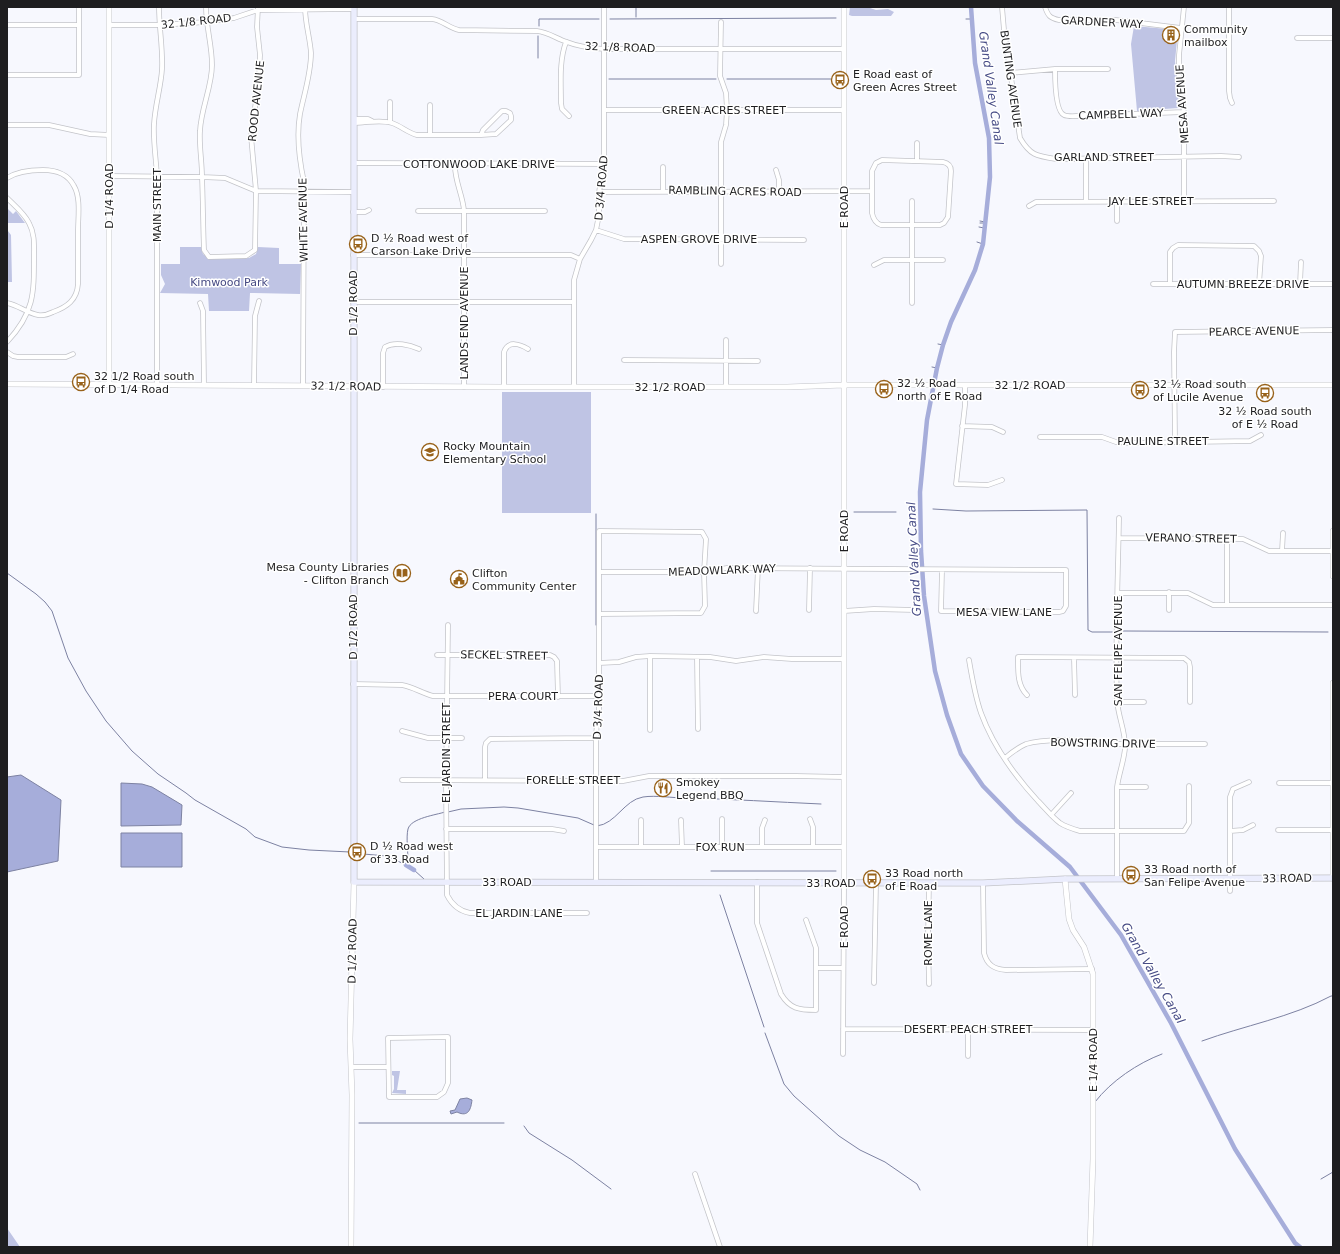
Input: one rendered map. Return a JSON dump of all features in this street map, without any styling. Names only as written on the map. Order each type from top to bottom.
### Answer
[{"type":"main road","name":"D 1/2 ROAD","points":[[354,8],[354,882]]},
{"type":"main road","name":"33 ROAD","points":[[354,882],[983,883],[1065,879],[1333,878]]},
{"type":"street","points":[[7,75],[79,75],[79,7]]},
{"type":"street","name":"D 1/4 ROAD","points":[[109,7],[109,384]]},
{"type":"street","name":"MAIN STREET","points":[[157,385],[157,176],[154,148],[154,124],[162,69],[159,7]]},
{"type":"street","points":[[202,177],[200,132],[201,118],[210,82],[212,66],[210,37],[206,22],[206,7]]},
{"type":"street","name":"D 3/4 ROAD","points":[[574,387],[575,274],[580,259],[596,230],[599,215],[599,192],[604,164],[604,7]]},
{"type":"street","name":"E ROAD","points":[[843,1054],[843,778],[845,745],[844,7]]},
{"type":"street","name":"BUNTING AVENUE","points":[[1002,7],[1020,138],[1027,149]]},
{"type":"street","name":"GARDNER WAY","points":[[1045,7],[1050,18],[1059,20],[1116,20],[1181,28]]},
{"type":"street","name":"MESA AVENUE","points":[[1184,7],[1181,28],[1179,76],[1184,112],[1184,201]]},
{"type":"street","points":[[1229,7],[1229,91],[1232,103]]},
{"type":"street","name":"WHITE AVENUE","points":[[303,385],[304,182],[299,160],[299,127],[302,104],[309,76],[311,53],[304,8]]},
{"type":"street","name":"32 1/8 ROAD","points":[[109,25],[159,25],[206,22],[234,18],[258,9],[354,8]]},
{"type":"street","name":"ROOD AVENUE","points":[[202,177],[204,250],[209,257],[246,256],[255,250],[256,191],[250,136],[260,79],[260,55],[257,27],[258,9]]},
{"type":"street","name":"32 1/8 ROAD","points":[[354,19],[432,19],[440,21],[453,29],[459,30],[537,31],[544,32],[566,42],[585,48],[844,49]]},
{"type":"street","points":[[721,264],[721,142],[726,125],[727,110],[726,93],[720,76],[722,22]]},
{"type":"street","points":[[7,25],[79,25]]},
{"type":"street","points":[[1297,38],[1333,38]]},
{"type":"street","points":[[566,42],[561,60],[560,103],[562,109],[569,116]]},
{"type":"street","points":[[1010,73],[1055,69],[1108,69]]},
{"type":"street","name":"CAMPBELL WAY","points":[[1055,69],[1059,112],[1063,115],[1080,116],[1184,112]]},
{"type":"street","points":[[390,102],[390,122]]},
{"type":"street","points":[[430,105],[430,135]]},
{"type":"street","name":"GREEN ACRES STREET","points":[[604,110],[844,110]]},
{"type":"street","points":[[354,121],[368,119],[372,121],[390,122],[414,135],[482,135],[496,134],[511,120],[510,113],[506,111],[502,112],[483,130],[482,135]]},
{"type":"street","points":[[7,125],[50,125],[90,134],[109,135]]},
{"type":"street","points":[[917,143],[917,161]]},
{"type":"street","name":"GARLAND STREET","points":[[1027,149],[1033,154],[1041,157],[1056,159],[1184,156],[1239,157]]},
{"type":"street","points":[[1086,159],[1086,201]]},
{"type":"street","points":[[882,160],[917,161],[943,162],[950,165],[951,171],[948,217],[944,223],[940,225],[881,225],[876,222],[872,213],[872,171],[876,163],[882,160]]},
{"type":"street","name":"COTTONWOOD LAKE DRIVE","points":[[354,163],[604,164]]},
{"type":"street","name":"LANDS END AVENUE","points":[[455,164],[455,175],[463,199],[464,211],[464,387]]},
{"type":"street","points":[[663,167],[663,190]]},
{"type":"street","points":[[776,170],[780,192]]},
{"type":"street","points":[[7,178],[17,173],[26,171],[54,171],[70,180],[75,187],[78,197],[78,284],[75,296],[67,306],[40,316],[7,303]]},
{"type":"street","points":[[109,176],[225,178],[256,191],[354,192]]},
{"type":"street","name":"RAMBLING ACRES ROAD","points":[[599,192],[663,190],[780,192],[872,191]]},
{"type":"street","points":[[7,198],[26,217],[34,238],[34,290],[23,322],[7,342]]},
{"type":"street","points":[[912,201],[912,303]]},
{"type":"street","points":[[1116,201],[1117,220]]},
{"type":"street","name":"JAY LEE STREET","points":[[1029,206],[1036,202],[1274,201]]},
{"type":"street","points":[[354,212],[366,212],[369,210]]},
{"type":"street","points":[[418,211],[545,211]]},
{"type":"street","name":"ASPEN GROVE DRIVE","points":[[596,230],[624,239],[804,240]]},
{"type":"street","points":[[1170,284],[1170,252],[1178,245],[1197,245],[1254,246],[1259,251],[1261,256],[1259,284]]},
{"type":"street","points":[[354,255],[571,255],[580,259]]},
{"type":"street","points":[[874,265],[884,260],[944,260]]},
{"type":"street","points":[[1300,284],[1301,262]]},
{"type":"street","name":"AUTUMN BREEZE DRIVE","points":[[1153,284],[1333,284]]},
{"type":"street","points":[[254,385],[256,316],[259,301]]},
{"type":"street","points":[[353,302],[574,302]]},
{"type":"street","points":[[200,303],[203,311],[204,385]]},
{"type":"street","name":"PEARCE AVENUE","points":[[1174,385],[1174,352],[1176,332],[1333,330]]},
{"type":"street","points":[[726,340],[726,387]]},
{"type":"street","points":[[383,387],[383,353],[385,347],[391,344],[410,345],[419,349]]},
{"type":"street","points":[[504,387],[505,348],[510,344],[521,344],[528,349]]},
{"type":"street","points":[[7,352],[13,356],[24,357],[66,357],[74,354]]},
{"type":"street","points":[[624,360],[758,360]]},
{"type":"street","name":"32 1/2 ROAD","points":[[7,384],[303,385],[383,387],[1333,385]]},
{"type":"street","points":[[965,385],[956,484],[988,485],[1002,480]]},
{"type":"street","points":[[1174,385],[1175,441]]},
{"type":"street","points":[[962,426],[992,427],[1003,432]]},
{"type":"street","name":"PAULINE STREET","points":[[1040,437],[1102,438],[1116,442],[1130,443],[1175,441],[1250,441],[1261,435]]},
{"type":"street","name":"SAN FELIPE AVENUE","points":[[1117,879],[1117,787],[1118,776],[1124,759],[1125,744],[1124,730],[1119,717],[1117,702],[1119,518]]},
{"type":"street","name":"D 3/4 ROAD","points":[[596,882],[596,738],[599,696],[600,531],[702,532],[706,539],[704,572]]},
{"type":"street","points":[[1333,531],[1333,576]]},
{"type":"street","points":[[1282,551],[1283,532]]},
{"type":"street","name":"VERANO STREET","points":[[1119,538],[1227,538],[1243,539],[1269,551],[1333,551]]},
{"type":"street","points":[[1227,538],[1228,605]]},
{"type":"street","name":"MEADOWLARK WAY","points":[[600,572],[704,572],[728,568],[915,569]]},
{"type":"street","points":[[756,611],[758,568]]},
{"type":"street","points":[[809,610],[810,568]]},
{"type":"street","name":"MESA VIEW LANE","points":[[915,569],[1066,570],[1066,606],[1064,610],[1059,612],[941,611],[942,570]]},
{"type":"street","points":[[600,614],[701,613],[705,606],[704,572]]},
{"type":"street","points":[[1169,592],[1169,610]]},
{"type":"street","points":[[1118,593],[1188,593],[1213,605],[1333,605]]},
{"type":"street","points":[[844,611],[874,609],[915,610]]},
{"type":"street","name":"EL JARDIN STREET","points":[[447,882],[446,738],[448,625]]},
{"type":"street","name":"SECKEL STREET","points":[[437,655],[550,655],[557,661],[558,697]]},
{"type":"street","points":[[599,663],[619,662],[650,656],[710,657],[736,662],[764,657],[792,659],[844,659]]},
{"type":"street","points":[[650,656],[650,730]]},
{"type":"street","points":[[697,657],[698,729]]},
{"type":"street","points":[[1027,695],[1022,690],[1018,674],[1018,657],[1184,658],[1187,660],[1190,667],[1190,702]]},
{"type":"street","points":[[1074,658],[1075,695]]},
{"type":"street","points":[[969,660],[975,695],[990,733],[1023,784],[1061,824],[1080,830],[1184,831],[1189,823],[1189,786]]},
{"type":"street","points":[[1333,683],[1333,878]]},
{"type":"street","name":"PERA COURT","points":[[353,684],[402,684],[434,696],[599,696]]},
{"type":"street","points":[[1117,702],[1144,702]]},
{"type":"street","points":[[402,731],[421,737],[462,738]]},
{"type":"street","points":[[485,780],[485,747],[486,743],[490,739],[596,738]]},
{"type":"street","name":"BOWSTRING DRIVE","points":[[1005,758],[1024,745],[1039,741],[1096,742],[1106,744],[1205,744]]},
{"type":"street","name":"FORELLE STREET","points":[[402,780],[623,781],[649,776],[796,776],[843,778]]},
{"type":"street","points":[[1230,891],[1230,797],[1233,789],[1249,782]]},
{"type":"street","points":[[1279,783],[1333,783]]},
{"type":"street","points":[[1117,787],[1146,787]]},
{"type":"street","points":[[1051,815],[1071,793]]},
{"type":"street","points":[[722,819],[722,847]]},
{"type":"street","points":[[810,819],[813,827],[813,847]]},
{"type":"street","points":[[641,820],[641,847]]},
{"type":"street","points":[[682,820],[682,847]]},
{"type":"street","points":[[762,847],[762,828],[765,820]]},
{"type":"street","points":[[1230,831],[1243,830],[1253,825]]},
{"type":"street","points":[[446,829],[564,830]]},
{"type":"street","points":[[1278,830],[1333,830]]},
{"type":"street","name":"FOX RUN","points":[[596,847],[844,847]]},
{"type":"street","name":"E 1/4 ROAD","points":[[1065,879],[1069,919],[1073,930],[1084,947],[1092,969],[1093,1159],[1090,1247]]},
{"type":"street","name":"D 1/2 ROAD","points":[[351,1247],[352,1095],[350,1039],[354,882]]},
{"type":"street","name":"EL JARDIN LANE","points":[[447,882],[447,895],[449,899],[455,906],[466,912],[587,913]]},
{"type":"street","points":[[757,882],[757,923],[781,994],[786,1002],[791,1006],[804,1010],[816,1010],[816,948],[806,920]]},
{"type":"street","points":[[874,983],[876,883]]},
{"type":"street","name":"ROME LANE","points":[[929,883],[929,984]]},
{"type":"street","points":[[983,883],[984,953],[986,960],[991,966],[1006,970],[1092,969]]},
{"type":"street","points":[[816,968],[844,968]]},
{"type":"street","name":"DESERT PEACH STREET","points":[[843,1029],[1093,1030]]},
{"type":"street","points":[[968,1029],[968,1056]]},
{"type":"street","points":[[448,1037],[448,1086],[440,1096],[389,1097],[388,1067],[388,1038],[448,1037]]},
{"type":"street","points":[[351,1067],[388,1067]]},
{"type":"street","points":[[695,1174],[720,1247]]},
{"type":"green space","points":[[850,7],[867,7],[876,10],[888,9],[894,12],[891,16],[852,16],[849,15]]},
{"type":"green space","points":[[1134,26],[1178,30],[1175,61],[1178,108],[1137,111],[1131,44]]},
{"type":"green space","points":[[7,208],[13,214],[16,211],[25,223],[7,223]]},
{"type":"green space","points":[[7,223],[8,231],[11,235],[12,282],[7,282]]},
{"type":"green space","name":"Kimwood Park","points":[[180,247],[201,247],[203,254],[211,259],[249,258],[256,254],[258,247],[279,248],[279,264],[301,264],[300,294],[250,293],[249,311],[209,311],[208,294],[160,293],[165,284],[161,275],[161,264],[180,264]]},
{"type":"green space","points":[[502,392],[591,392],[591,513],[502,513]]},
{"type":"green space","points":[[392,1071],[400,1071],[397,1090],[406,1090],[406,1094],[392,1093],[394,1089],[394,1076],[392,1075]]},
{"type":"green space","points":[[7,1228],[20,1247],[7,1247]]},
{"type":"shaded area","points":[[21,775],[61,800],[58,861],[7,872],[7,777]]},
{"type":"shaded area","points":[[121,783],[142,784],[152,787],[182,805],[181,825],[121,826]]},
{"type":"shaded area","points":[[121,833],[182,833],[182,867],[121,867]]},
{"type":"shaded area","points":[[467,1098],[472,1100],[471,1106],[467,1113],[461,1114],[457,1112],[451,1114],[450,1111],[455,1110],[460,1099]]},
{"type":"waterway","points":[[636,7],[636,17]]},
{"type":"waterway","name":"Grand Valley Canal","points":[[971,7],[975,63],[989,138],[990,177],[983,244],[975,270],[951,322],[943,345],[927,420],[920,492],[921,551],[924,596],[935,671],[947,715],[961,754],[983,786],[1017,821],[1070,867],[1121,935],[1171,1023],[1235,1149],[1295,1243],[1300,1247]]},
{"type":"waterway","points":[[610,19],[836,18]]},
{"type":"waterway","points":[[539,26],[539,19],[599,19]]},
{"type":"waterway","name":"Grand Valley Canal","points":[[966,19],[972,19]]},
{"type":"waterway","points":[[538,36],[538,58]]},
{"type":"waterway","points":[[609,79],[716,79]]},
{"type":"waterway","points":[[727,79],[836,79]]},
{"type":"waterway","name":"Grand Valley Canal","points":[[980,221],[985,222]]},
{"type":"waterway","name":"Grand Valley Canal","points":[[980,223],[985,223]]},
{"type":"waterway","name":"Grand Valley Canal","points":[[979,227],[984,228]]},
{"type":"waterway","name":"Grand Valley Canal","points":[[977,242],[983,244]]},
{"type":"waterway","name":"Grand Valley Canal","points":[[938,344],[943,345]]},
{"type":"waterway","name":"Grand Valley Canal","points":[[932,367],[937,368]]},
{"type":"waterway","points":[[933,509],[966,511],[1087,510],[1088,630],[1092,632],[1113,632]]},
{"type":"waterway","points":[[854,512],[896,512]]},
{"type":"waterway","points":[[596,514],[596,625]]},
{"type":"waterway","points":[[7,573],[36,594],[52,611],[68,658],[86,691],[106,721],[132,751],[158,774],[195,800],[246,829],[255,837],[282,847],[350,852]]},
{"type":"waterway","points":[[1123,631],[1328,632]]},
{"type":"waterway","points":[[597,826],[610,821],[636,799],[648,796],[821,804]]},
{"type":"waterway","points":[[448,812],[461,809],[504,807],[518,808],[578,818],[594,825]]},
{"type":"waterway","points":[[363,854],[387,856],[406,865],[408,861],[407,832],[410,825],[419,820],[445,812]]},
{"type":"waterway","points":[[406,865],[414,870]]},
{"type":"waterway","points":[[414,870],[424,879]]},
{"type":"waterway","points":[[711,871],[836,871]]},
{"type":"waterway","points":[[720,895],[764,1027]]},
{"type":"waterway","points":[[1202,1041],[1284,1016],[1333,996]]},
{"type":"waterway","points":[[765,1033],[784,1084],[794,1096],[839,1136],[860,1150],[885,1162],[917,1184],[920,1190]]},
{"type":"waterway","points":[[1095,1102],[1101,1094],[1117,1080],[1144,1062],[1162,1054]]},
{"type":"waterway","points":[[359,1123],[504,1123]]},
{"type":"waterway","points":[[524,1126],[529,1133],[572,1160],[611,1189]]},
{"type":"waterway","points":[[1321,1179],[1333,1172]]},
{"type":"place","name":"Community mailbox","points":[[1171,35]]},
{"type":"place","name":"E Road east of Green Acres Street","points":[[840,80]]},
{"type":"place","name":"D ½ Road west of Carson Lake Drive","points":[[358,244]]},
{"type":"place","name":"32 1/2 Road south of D 1/4 Road","points":[[81,382]]},
{"type":"place","name":"32 ½ Road north of E Road","points":[[884,389]]},
{"type":"place","name":"32 ½ Road south of Lucile Avenue","points":[[1140,390]]},
{"type":"place","name":"32 ½ Road south of E ½ Road","points":[[1265,393]]},
{"type":"place","name":"Rocky Mountain Elementary School","points":[[430,452]]},
{"type":"place","name":"Mesa County Libraries - Clifton Branch","points":[[402,573]]},
{"type":"place","name":"Clifton Community Center","points":[[459,579]]},
{"type":"place","name":"Smokey Legend BBQ","points":[[663,788]]},
{"type":"place","name":"D ½ Road west of 33 Road","points":[[357,852]]},
{"type":"place","name":"33 Road north of San Felipe Avenue","points":[[1131,875]]},
{"type":"place","name":"33 Road north of E Road","points":[[872,879]]}]
